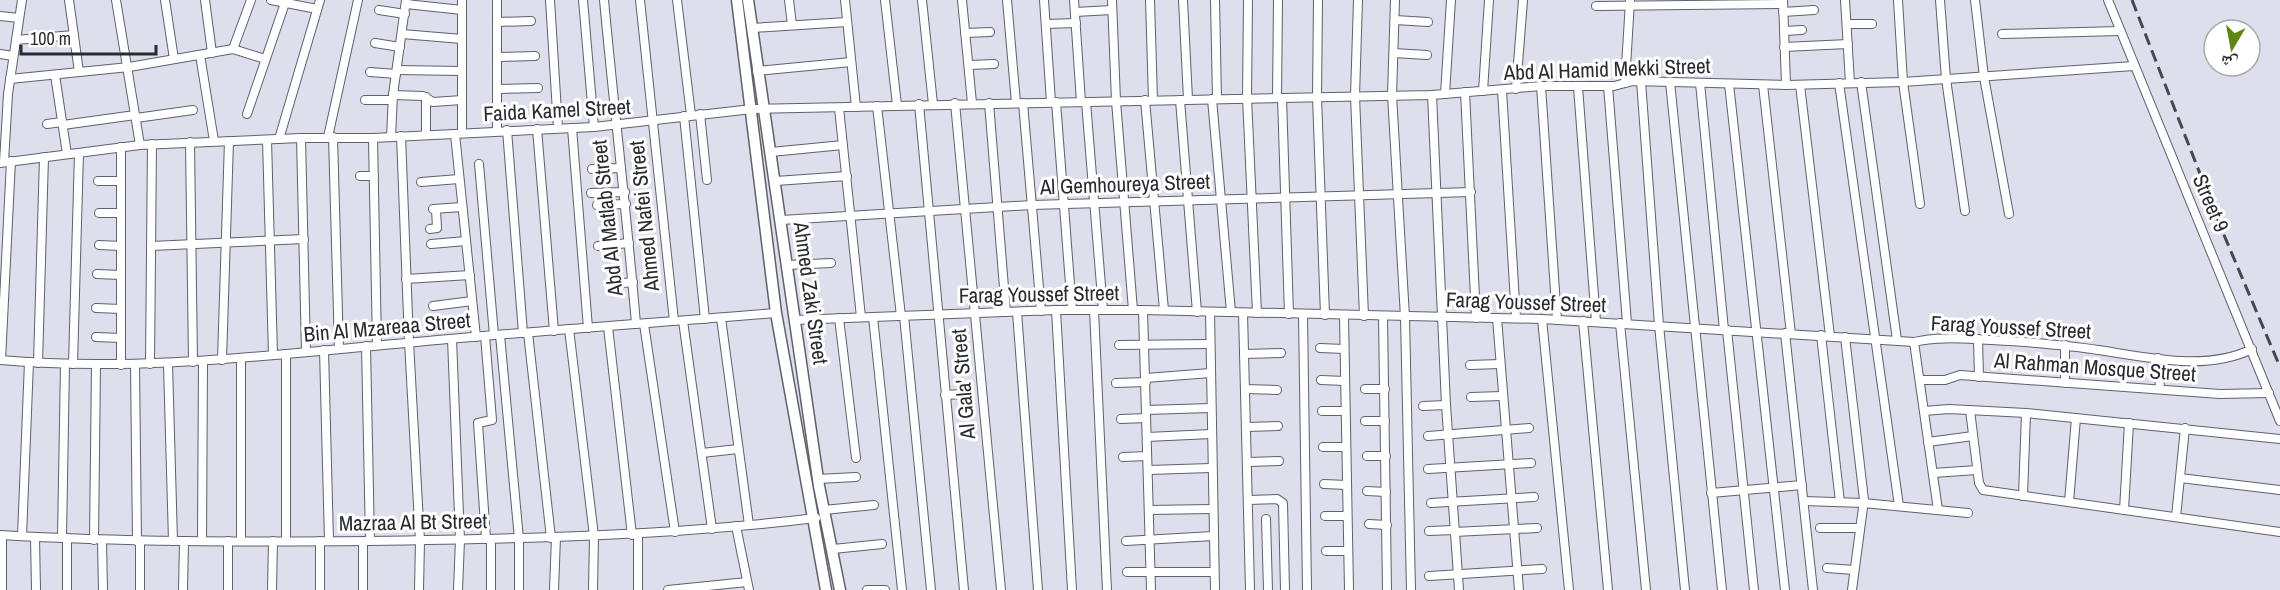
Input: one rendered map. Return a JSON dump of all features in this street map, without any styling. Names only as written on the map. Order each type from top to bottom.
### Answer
[{"type":"street","points":[[0,360],[5,162],[4,93],[10,79],[22,0]]},
{"type":"street","points":[[69,0],[79,72]]},
{"type":"street","points":[[116,0],[129,67],[140,145]]},
{"type":"street","points":[[165,0],[174,59]]},
{"type":"street","points":[[205,0],[212,53]]},
{"type":"street","points":[[233,49],[250,0]]},
{"type":"street","points":[[271,0],[317,9]]},
{"type":"street","points":[[279,139],[320,0]]},
{"type":"street","points":[[339,349],[330,137],[358,0]]},
{"type":"street","points":[[462,0],[459,179],[472,301],[480,336],[492,420],[478,423],[489,539],[491,590]]},
{"type":"street","points":[[497,0],[497,131]]},
{"type":"street","points":[[550,0],[558,128]]},
{"type":"street","points":[[583,0],[594,127]]},
{"type":"street","name":"Abd Al Matlab Street","points":[[604,0],[633,282],[675,532]]},
{"type":"street","name":"Ahmed Nafei Street","points":[[640,0],[652,122],[678,321],[702,453],[712,529]]},
{"type":"street","points":[[677,0],[692,115],[705,319]]},
{"type":"street","name":"Ahmed Zaki Street","points":[[738,0],[776,313],[826,590]]},
{"type":"street","name":"Ahmed Zaki Street","points":[[748,0],[818,479],[840,590]]},
{"type":"street","points":[[789,0],[792,26]]},
{"type":"street","points":[[845,0],[856,107]]},
{"type":"street","points":[[885,0],[897,105]]},
{"type":"street","points":[[922,0],[933,104]]},
{"type":"street","points":[[962,0],[972,103]]},
{"type":"street","points":[[1007,0],[1032,205],[1041,311]]},
{"type":"street","points":[[1044,0],[1072,310]]},
{"type":"street","points":[[1074,0],[1103,310]]},
{"type":"street","points":[[1112,0],[1116,101],[1133,310]]},
{"type":"street","points":[[1150,0],[1149,100],[1154,201],[1164,310]]},
{"type":"street","points":[[1183,0],[1188,200],[1197,312]]},
{"type":"street","points":[[1215,0],[1215,99],[1231,312]]},
{"type":"street","points":[[1248,0],[1247,98],[1257,313]]},
{"type":"street","points":[[1278,0],[1279,98],[1289,314]]},
{"type":"street","points":[[1318,0],[1317,97],[1325,315]]},
{"type":"street","points":[[1358,0],[1355,96],[1364,316]]},
{"type":"street","points":[[1395,0],[1392,95],[1405,317],[1411,590]]},
{"type":"street","points":[[1445,94],[1451,0]]},
{"type":"street","points":[[1483,91],[1489,0]]},
{"type":"street","points":[[1516,88],[1523,0]]},
{"type":"street","points":[[1845,0],[1850,83]]},
{"type":"street","points":[[1898,0],[1903,82],[1920,204]]},
{"type":"street","points":[[1940,0],[1946,79],[1965,211]]},
{"type":"street","points":[[1975,0],[1984,77],[2009,214]]},
{"type":"street","name":"Street 9","points":[[2108,0],[2280,420]]},
{"type":"street","points":[[391,137],[393,98],[406,2],[462,10]]},
{"type":"street","points":[[247,114],[285,3]]},
{"type":"street","points":[[1625,82],[1630,3]]},
{"type":"street","points":[[1596,6],[1630,3],[1783,5],[1814,10]]},
{"type":"street","points":[[1783,5],[1786,85]]},
{"type":"street","points":[[379,10],[405,14]]},
{"type":"street","points":[[1075,12],[1112,10]]},
{"type":"street","points":[[0,16],[19,18]]},
{"type":"street","points":[[1395,20],[1428,22]]},
{"type":"street","points":[[497,22],[531,21]]},
{"type":"street","points":[[752,28],[847,22]]},
{"type":"street","points":[[1046,24],[1076,23]]},
{"type":"street","points":[[1847,24],[1872,24]]},
{"type":"street","points":[[1784,30],[1802,30]]},
{"type":"street","points":[[2002,34],[2120,31]]},
{"type":"street","points":[[965,33],[990,32]]},
{"type":"street","points":[[402,34],[462,39]]},
{"type":"street","points":[[16,40],[74,35]]},
{"type":"street","points":[[375,44],[400,47]]},
{"type":"street","points":[[1784,47],[1848,44]]},
{"type":"street","points":[[10,79],[129,67],[233,49],[265,59]]},
{"type":"street","points":[[1394,53],[1427,55]]},
{"type":"street","points":[[0,54],[14,56]]},
{"type":"street","points":[[200,55],[214,141]]},
{"type":"street","points":[[497,57],[535,56]]},
{"type":"street","points":[[757,71],[851,62]]},
{"type":"street","points":[[969,65],[994,64]]},
{"type":"street","name":"Abd Al Hamid Mekki Street","points":[[1116,101],[1432,95],[1541,86],[1608,86],[1641,81],[1763,85],[1903,82],[2134,66]]},
{"type":"street","points":[[370,72],[462,71]]},
{"type":"street","points":[[55,75],[67,154]]},
{"type":"street","points":[[1641,81],[1659,325],[1685,590]]},
{"type":"street","points":[[1671,82],[1722,590]]},
{"type":"street","points":[[1861,82],[1897,340]]},
{"type":"street","points":[[1700,83],[1755,590]]},
{"type":"street","points":[[1839,83],[1899,506]]},
{"type":"street","points":[[1729,84],[1785,590]]},
{"type":"street","points":[[1763,85],[1813,590]]},
{"type":"street","points":[[1800,85],[1830,336]]},
{"type":"street","points":[[1541,86],[1557,320]]},
{"type":"street","points":[[1608,86],[1623,323],[1646,590]]},
{"type":"street","points":[[1578,87],[1596,322]]},
{"type":"street","points":[[497,89],[538,88]]},
{"type":"street","points":[[1502,90],[1516,318]]},
{"type":"street","points":[[1466,92],[1476,318]]},
{"type":"street","points":[[1432,95],[1447,434],[1459,590]]},
{"type":"street","points":[[365,100],[426,97],[433,102],[462,100]]},
{"type":"street","points":[[426,97],[426,135]]},
{"type":"street","name":"Faida Kamel Street","points":[[5,162],[153,144],[330,137],[373,138],[616,126],[764,108],[1116,101]]},
{"type":"street","points":[[989,103],[1006,312]]},
{"type":"street","points":[[919,104],[964,590]]},
{"type":"street","name":"Al Gala' Street","points":[[956,104],[1001,590]]},
{"type":"street","points":[[877,106],[931,590]]},
{"type":"street","points":[[839,108],[861,317]]},
{"type":"street","points":[[47,124],[192,111]]},
{"type":"street","points":[[692,115],[707,180]]},
{"type":"street","points":[[573,128],[588,328]]},
{"type":"street","points":[[537,129],[554,331]]},
{"type":"street","points":[[507,130],[526,333],[554,537],[554,590]]},
{"type":"street","points":[[401,136],[408,342],[420,541],[419,590]]},
{"type":"street","points":[[301,138],[306,352]]},
{"type":"street","points":[[373,138],[377,345]]},
{"type":"street","points":[[267,140],[273,355]]},
{"type":"street","points":[[222,360],[229,141]]},
{"type":"street","points":[[190,142],[193,362]]},
{"type":"street","points":[[150,364],[153,144]]},
{"type":"street","points":[[771,152],[843,145]]},
{"type":"street","points":[[121,147],[122,365]]},
{"type":"street","points":[[67,590],[64,538],[79,153]]},
{"type":"street","points":[[38,363],[44,157]]},
{"type":"street","points":[[479,164],[519,538],[519,590]]},
{"type":"street","points":[[592,169],[621,168]]},
{"type":"street","points":[[360,176],[374,176]]},
{"type":"street","points":[[776,181],[847,176]]},
{"type":"street","points":[[421,182],[459,179]]},
{"type":"street","points":[[98,182],[121,181]]},
{"type":"street","points":[[591,193],[625,192]]},
{"type":"street","name":"Al Gemhoureya Street","points":[[781,220],[1032,205],[1471,192]]},
{"type":"street","points":[[597,205],[626,204]]},
{"type":"street","points":[[430,229],[437,228],[434,209],[462,207]]},
{"type":"street","points":[[99,213],[121,213]]},
{"type":"street","points":[[151,246],[304,239]]},
{"type":"street","points":[[431,244],[466,241]]},
{"type":"street","points":[[598,246],[629,243]]},
{"type":"street","points":[[99,245],[121,246]]},
{"type":"street","points":[[787,265],[831,263]]},
{"type":"street","points":[[97,274],[121,275]]},
{"type":"street","points":[[406,279],[470,275]]},
{"type":"street","points":[[614,284],[633,282]]},
{"type":"street","points":[[433,306],[472,301]]},
{"type":"street","points":[[96,308],[121,309]]},
{"type":"street","points":[[1056,310],[1072,590]]},
{"type":"street","name":"Farag Youssef Street","points":[[794,320],[1056,310],[1164,310],[1542,319],[1914,342],[1936,338],[1978,339],[2065,345],[2158,358],[2216,360],[2252,350]]},
{"type":"street","points":[[1094,310],[1107,590]]},
{"type":"street","points":[[1143,310],[1151,590]]},
{"type":"street","points":[[1017,312],[1038,590]]},
{"type":"street","points":[[1210,312],[1211,468],[1215,590]]},
{"type":"street","name":"Bin Al Mzareaa Street","points":[[0,360],[96,365],[203,362],[408,342],[776,313]]},
{"type":"street","points":[[1244,313],[1250,590]]},
{"type":"street","points":[[1303,314],[1307,590]]},
{"type":"street","points":[[1344,316],[1349,590]]},
{"type":"street","points":[[873,317],[902,590]]},
{"type":"street","points":[[1383,317],[1387,590]]},
{"type":"street","points":[[721,318],[749,525]]},
{"type":"street","points":[[839,318],[856,458]]},
{"type":"street","points":[[1497,318],[1519,590]]},
{"type":"street","points":[[1542,319],[1569,590]]},
{"type":"street","points":[[1583,321],[1608,590]]},
{"type":"street","points":[[608,327],[635,535],[638,590]]},
{"type":"street","points":[[569,330],[594,536],[593,590]]},
{"type":"street","points":[[1821,335],[1840,502]]},
{"type":"street","points":[[1845,336],[1863,503],[1852,590]]},
{"type":"street","points":[[96,337],[121,338]]},
{"type":"street","points":[[452,339],[460,540],[458,590]]},
{"type":"street","points":[[1978,339],[1979,377]]},
{"type":"street","points":[[1914,342],[1938,510]]},
{"type":"street","points":[[1119,345],[1210,344]]},
{"type":"street","points":[[2065,345],[2066,383]]},
{"type":"street","points":[[363,590],[366,541],[366,346]]},
{"type":"street","points":[[1320,348],[1344,349]]},
{"type":"street","points":[[320,590],[324,541],[324,350]]},
{"type":"street","points":[[286,354],[286,541]]},
{"type":"street","points":[[1244,354],[1281,354]]},
{"type":"street","points":[[241,358],[241,541]]},
{"type":"street","points":[[2158,358],[2160,389]]},
{"type":"street","points":[[22,536],[28,362]]},
{"type":"street","points":[[202,541],[203,362]]},
{"type":"street","points":[[168,364],[172,541]]},
{"type":"street","points":[[1470,365],[1500,364]]},
{"type":"street","points":[[96,365],[98,540],[103,590]]},
{"type":"street","points":[[135,365],[140,590]]},
{"type":"street","points":[[1116,382],[1210,373]]},
{"type":"street","name":"Al Rahman Mosque Street","points":[[1920,380],[1945,380],[1960,375],[2230,394],[2269,393]]},
{"type":"street","points":[[1321,380],[1345,381]]},
{"type":"street","points":[[1245,389],[1277,390]]},
{"type":"street","points":[[1365,389],[1384,389]]},
{"type":"street","points":[[945,395],[963,394]]},
{"type":"street","points":[[1472,397],[1502,396]]},
{"type":"street","points":[[1424,406],[1446,405]]},
{"type":"street","points":[[1121,419],[1146,414],[1211,408]]},
{"type":"street","points":[[1924,411],[1970,410],[2026,413],[2280,439]]},
{"type":"street","points":[[1970,410],[1979,483],[1983,490],[2280,532]]},
{"type":"street","points":[[1322,411],[1345,411]]},
{"type":"street","points":[[2023,496],[2026,413]]},
{"type":"street","points":[[2068,502],[2076,418]]},
{"type":"street","points":[[1365,421],[1385,421]]},
{"type":"street","points":[[2124,510],[2129,423]]},
{"type":"street","points":[[1246,427],[1278,426]]},
{"type":"street","points":[[1428,436],[1529,428]]},
{"type":"street","points":[[2176,517],[2185,428]]},
{"type":"street","points":[[1147,437],[1211,434]]},
{"type":"street","points":[[1928,442],[1973,436]]},
{"type":"street","points":[[1323,447],[1346,447]]},
{"type":"street","points":[[702,453],[738,449]]},
{"type":"street","points":[[1124,457],[1147,456]]},
{"type":"street","points":[[1367,456],[1386,456]]},
{"type":"street","points":[[1247,462],[1279,461]]},
{"type":"street","points":[[1428,469],[1531,463]]},
{"type":"street","points":[[1148,470],[1211,468]]},
{"type":"street","points":[[1933,473],[1977,470]]},
{"type":"street","points":[[818,479],[856,477]]},
{"type":"street","points":[[2180,477],[2280,490]]},
{"type":"street","points":[[1324,484],[1347,485]]},
{"type":"street","points":[[1711,493],[1802,485]]},
{"type":"street","points":[[1367,491],[1386,492]]},
{"type":"street","points":[[1431,503],[1534,497]]},
{"type":"street","points":[[1248,500],[1277,499],[1283,503],[1285,590]]},
{"type":"street","points":[[1804,501],[1863,503],[1968,513]]},
{"type":"street","name":"Mazraa Al Bt Street","points":[[1,535],[138,541],[420,541],[635,535],[813,519],[825,514],[874,505]]},
{"type":"street","points":[[1149,510],[1212,509]]},
{"type":"street","points":[[1325,516],[1347,516]]},
{"type":"street","points":[[1266,519],[1268,590]]},
{"type":"street","points":[[1369,524],[1387,525]]},
{"type":"street","points":[[668,590],[748,586],[736,526]]},
{"type":"street","points":[[1429,531],[1537,528]]},
{"type":"street","points":[[1820,528],[1859,528]]},
{"type":"street","points":[[1,535],[2,590]]},
{"type":"street","points":[[1126,541],[1213,536]]},
{"type":"street","points":[[35,537],[36,590]]},
{"type":"street","points":[[183,590],[184,541]]},
{"type":"street","points":[[228,541],[228,590]]},
{"type":"street","points":[[272,590],[273,541]]},
{"type":"street","points":[[833,549],[882,544]]},
{"type":"street","points":[[1326,551],[1348,551]]},
{"type":"street","points":[[1827,568],[1854,570]]},
{"type":"street","points":[[1429,576],[1542,570]]},
{"type":"street","points":[[1126,572],[1214,572]]},
{"type":"street","points":[[867,590],[885,590]]},
{"type":"railway","points":[[2132,0],[2224,235],[2280,367]]}]
